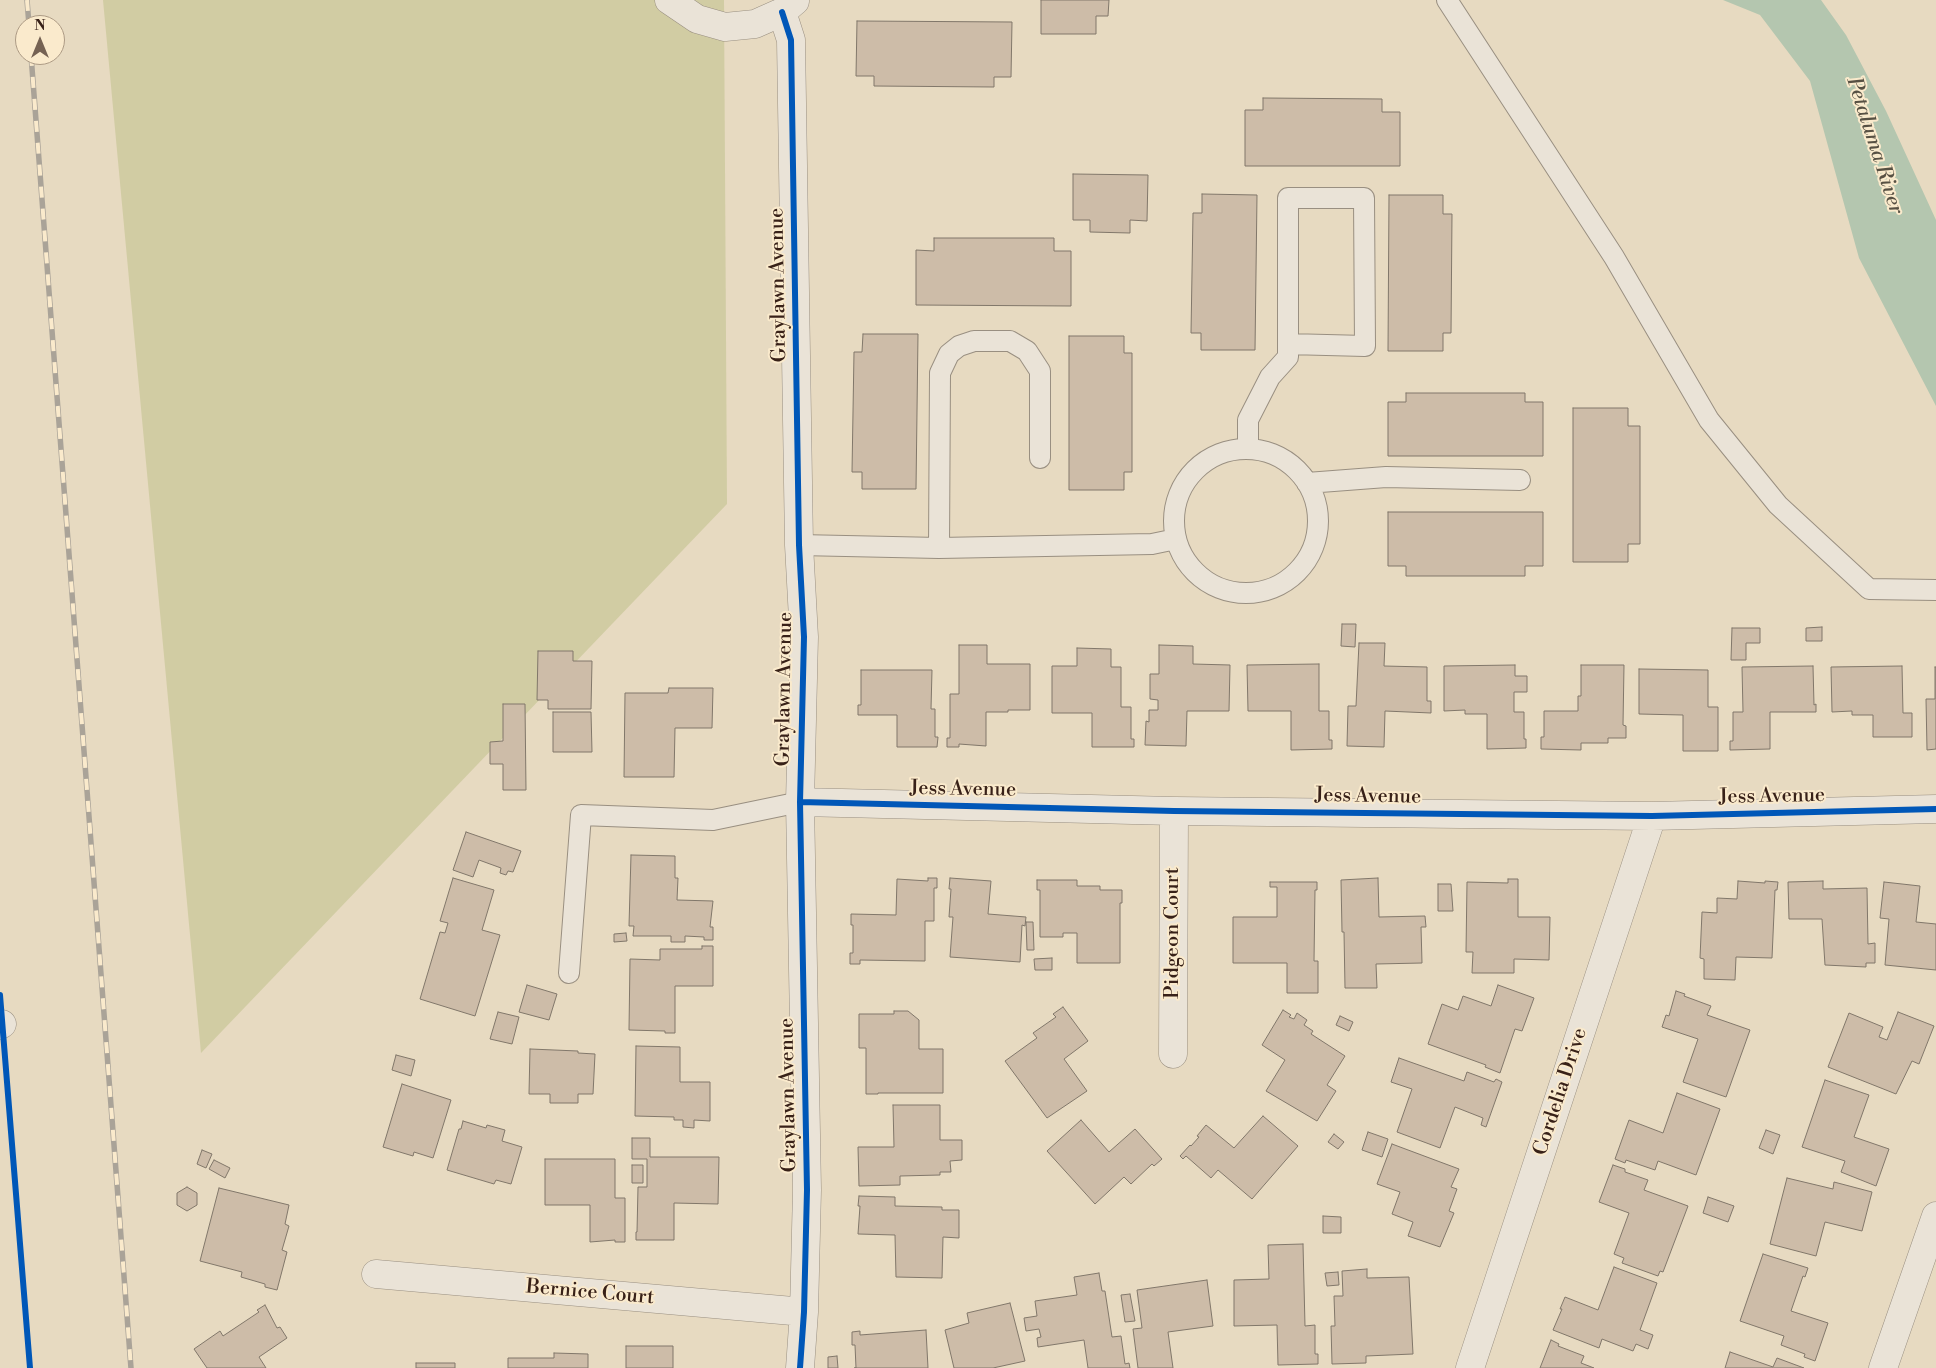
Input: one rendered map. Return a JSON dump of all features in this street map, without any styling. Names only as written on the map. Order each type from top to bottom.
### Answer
[{"type":"street","name":"Graylawn Avenue","points":[[669,0],[697,19],[725,27],[755,24],[789,6],[799,545],[804,637],[800,802],[807,1190],[804,1312],[800,1368]]},
{"type":"street","name":"Jess Avenue","points":[[800,802],[1174,812],[1652,816],[1936,809]]},
{"type":"street","name":"Pidgeon Court","points":[[1173,1054],[1174,812]]},
{"type":"street","name":"Cordelia Drive","points":[[1470,1368],[1652,816]]},
{"type":"street","points":[[1883,1368],[1936,1216]]},
{"type":"street","name":"Bernice Court","points":[[376,1274],[804,1312]]},
{"type":"lane","points":[[1447,0],[1614,257],[1709,420],[1778,505],[1869,589],[1936,590]]},
{"type":"lane","points":[[1248,449],[1248,420],[1270,377],[1288,357],[1288,344],[1288,198],[1364,198],[1365,346],[1288,344]]},
{"type":"lane","points":[[938,548],[940,373],[949,354],[959,346],[983,340],[1010,341],[1027,351],[1040,371],[1040,458]]},
{"type":"lane","points":[[1248,449],[1266,452],[1282,459],[1297,469],[1307,484],[1315,500],[1318,517],[1316,536],[1310,554],[1299,570],[1284,582],[1266,590],[1246,593],[1227,591],[1210,584],[1194,572],[1183,557],[1176,539],[1174,520],[1176,502],[1184,484],[1196,469],[1211,458],[1229,451],[1248,449]]},
{"type":"lane","points":[[1307,484],[1386,477],[1520,480]]},
{"type":"lane","points":[[799,545],[938,548],[1152,544],[1176,539]]},
{"type":"lane","points":[[569,973],[581,815],[713,820],[800,802]]},
{"type":"shaded area","points":[[103,0],[724,0],[727,504],[201,1053]]},
{"type":"water","name":"Petaluma River","points":[[1723,0],[1821,0],[1846,35],[1886,111],[1936,220],[1936,406],[1859,258],[1810,81],[1760,15]]},
{"type":"building","points":[[1041,0],[1109,0],[1108,16],[1096,16],[1096,34],[1041,34]]},
{"type":"building","points":[[857,21],[1012,22],[1011,77],[994,77],[994,87],[874,86],[874,76],[856,76]]},
{"type":"building","points":[[1263,98],[1382,99],[1382,112],[1400,112],[1400,166],[1245,166],[1245,110],[1263,110]]},
{"type":"building","points":[[1073,174],[1148,175],[1147,221],[1130,220],[1130,233],[1090,232],[1090,220],[1073,220]]},
{"type":"building","points":[[1202,194],[1257,195],[1255,350],[1201,350],[1201,333],[1191,333],[1193,213],[1202,213]]},
{"type":"building","points":[[1389,195],[1443,195],[1443,214],[1452,214],[1451,333],[1443,333],[1443,351],[1388,351]]},
{"type":"building","points":[[934,238],[1054,238],[1054,251],[1071,251],[1071,306],[916,305],[916,250],[934,251]]},
{"type":"building","points":[[863,334],[918,334],[916,489],[862,489],[862,472],[852,472],[854,352],[862,352]]},
{"type":"building","points":[[1069,336],[1124,336],[1124,353],[1132,353],[1132,472],[1124,472],[1124,490],[1069,490]]},
{"type":"building","points":[[1406,393],[1525,393],[1525,402],[1543,402],[1543,456],[1388,456],[1388,402],[1406,402]]},
{"type":"building","points":[[1573,408],[1628,408],[1628,426],[1640,426],[1640,544],[1628,544],[1628,562],[1573,562]]},
{"type":"building","points":[[1388,512],[1543,512],[1543,566],[1525,566],[1525,576],[1406,576],[1406,566],[1388,566]]},
{"type":"building","points":[[1342,624],[1356,624],[1355,647],[1341,646]]},
{"type":"building","points":[[1822,627],[1822,641],[1806,641],[1806,628]]},
{"type":"building","points":[[1732,628],[1760,628],[1760,643],[1746,643],[1746,660],[1731,660]]},
{"type":"building","points":[[1359,643],[1385,643],[1384,666],[1427,667],[1427,701],[1431,701],[1431,713],[1385,711],[1384,747],[1347,746],[1348,706],[1356,706]]},
{"type":"building","points":[[959,645],[987,645],[987,664],[1030,664],[1030,710],[986,712],[986,746],[959,744],[959,747],[947,747],[947,738],[950,738],[950,694],[959,694]]},
{"type":"building","points":[[1159,645],[1193,646],[1193,664],[1230,665],[1229,711],[1187,711],[1186,746],[1145,745],[1146,721],[1149,722],[1149,710],[1158,710],[1158,700],[1150,699],[1150,674],[1159,674]]},
{"type":"building","points":[[1077,648],[1111,649],[1111,667],[1121,667],[1121,707],[1131,707],[1131,739],[1134,739],[1134,747],[1092,747],[1092,713],[1052,713],[1052,666],[1077,666]]},
{"type":"building","points":[[538,651],[573,651],[573,661],[592,661],[591,709],[548,709],[548,700],[537,700]]},
{"type":"building","points":[[1319,664],[1319,711],[1329,711],[1329,740],[1332,740],[1332,749],[1291,750],[1291,711],[1248,711],[1247,665]]},
{"type":"building","points":[[1515,665],[1515,676],[1527,676],[1527,692],[1514,692],[1514,712],[1524,712],[1526,748],[1487,749],[1487,714],[1465,714],[1465,710],[1444,711],[1444,666]]},
{"type":"building","points":[[1581,665],[1624,665],[1623,725],[1626,726],[1626,738],[1608,738],[1608,743],[1581,743],[1581,750],[1541,749],[1541,737],[1544,737],[1544,711],[1578,711],[1578,696],[1581,696]]},
{"type":"building","points":[[1813,666],[1814,705],[1816,704],[1816,712],[1770,712],[1770,749],[1730,750],[1730,741],[1733,741],[1733,712],[1743,712],[1742,667]]},
{"type":"building","points":[[1902,666],[1903,713],[1912,713],[1912,737],[1873,737],[1873,715],[1852,715],[1852,711],[1832,712],[1831,667]]},
{"type":"building","points":[[1935,667],[1936,749],[1927,750],[1926,699],[1935,699]]},
{"type":"building","points":[[1639,669],[1708,670],[1708,707],[1718,707],[1718,751],[1683,751],[1683,715],[1639,714]]},
{"type":"building","points":[[861,670],[932,670],[931,709],[935,709],[935,737],[938,737],[937,747],[897,747],[897,715],[858,715],[858,705],[861,705]]},
{"type":"building","points":[[669,688],[713,688],[712,728],[675,728],[674,777],[624,777],[625,693],[668,693]]},
{"type":"building","points":[[503,704],[525,704],[526,790],[503,790],[503,764],[490,764],[490,742],[503,741]]},
{"type":"building","points":[[553,712],[591,712],[592,752],[553,752]]},
{"type":"building","points":[[466,832],[521,851],[513,872],[508,871],[506,875],[500,873],[501,868],[479,860],[473,877],[453,870]]},
{"type":"building","points":[[631,855],[675,856],[675,878],[678,878],[677,900],[713,901],[710,927],[713,927],[713,940],[704,940],[704,937],[685,936],[685,942],[671,942],[671,936],[633,936],[634,926],[629,926]]},
{"type":"building","points":[[453,878],[494,890],[482,930],[500,935],[475,1016],[420,999],[440,932],[445,933],[448,923],[440,921]]},
{"type":"building","points":[[928,878],[937,878],[937,888],[934,888],[934,921],[925,921],[925,961],[860,960],[860,964],[850,964],[850,953],[853,953],[851,914],[896,915],[897,879],[928,881]]},
{"type":"building","points":[[950,878],[991,881],[988,914],[1026,917],[1025,926],[1022,925],[1020,962],[950,957],[953,917],[949,917]]},
{"type":"building","points":[[1378,878],[1379,917],[1425,916],[1426,927],[1421,927],[1422,963],[1376,964],[1377,988],[1345,988],[1341,880]]},
{"type":"building","points":[[1508,879],[1518,879],[1518,917],[1550,917],[1549,960],[1514,959],[1514,973],[1472,973],[1473,952],[1466,952],[1467,882],[1508,883]]},
{"type":"building","points":[[1037,880],[1077,880],[1077,886],[1100,886],[1100,890],[1122,890],[1122,903],[1120,903],[1120,963],[1077,963],[1077,933],[1063,933],[1063,937],[1040,937],[1040,890],[1037,890]]},
{"type":"building","points":[[1738,881],[1778,882],[1777,890],[1775,890],[1772,958],[1736,957],[1735,980],[1704,979],[1704,959],[1700,958],[1702,912],[1717,913],[1717,898],[1737,899]]},
{"type":"building","points":[[1823,881],[1823,889],[1867,888],[1868,944],[1875,943],[1875,963],[1866,963],[1866,967],[1825,965],[1822,919],[1789,919],[1788,882]]},
{"type":"building","points":[[1270,882],[1317,882],[1317,890],[1315,890],[1314,961],[1318,961],[1318,993],[1287,993],[1287,963],[1233,963],[1233,917],[1277,917],[1277,887],[1270,887]]},
{"type":"building","points":[[1884,882],[1920,886],[1916,922],[1936,924],[1936,970],[1885,965],[1889,919],[1880,918]]},
{"type":"building","points":[[1438,884],[1451,884],[1453,911],[1438,911]]},
{"type":"building","points":[[1026,922],[1033,922],[1034,950],[1027,950]]},
{"type":"building","points":[[626,933],[627,941],[614,942],[614,934]]},
{"type":"building","points":[[702,946],[713,946],[713,986],[675,986],[675,1033],[629,1030],[630,959],[660,960],[660,949],[702,949]]},
{"type":"building","points":[[1052,958],[1052,970],[1035,970],[1034,959]]},
{"type":"building","points":[[527,985],[557,994],[549,1020],[519,1012]]},
{"type":"building","points":[[1498,985],[1534,998],[1522,1031],[1515,1029],[1500,1073],[1485,1067],[1486,1065],[1428,1044],[1442,1004],[1458,1010],[1463,996],[1491,1006]]},
{"type":"building","points":[[1676,991],[1711,1006],[1707,1015],[1750,1030],[1726,1097],[1683,1082],[1698,1039],[1662,1027],[1666,1015],[1669,1016]]},
{"type":"building","points":[[1063,1007],[1088,1041],[1064,1059],[1087,1091],[1047,1118],[1005,1061],[1037,1038],[1033,1033],[1056,1017],[1053,1014]]},
{"type":"building","points":[[1283,1010],[1291,1015],[1289,1017],[1294,1019],[1297,1013],[1307,1020],[1304,1025],[1313,1031],[1311,1034],[1345,1056],[1327,1085],[1336,1091],[1317,1121],[1266,1091],[1285,1060],[1262,1045]]},
{"type":"building","points":[[894,1011],[908,1011],[919,1020],[919,1049],[943,1049],[943,1093],[866,1094],[866,1048],[859,1048],[859,1014],[894,1014]]},
{"type":"building","points":[[498,1012],[519,1017],[512,1044],[490,1039]]},
{"type":"building","points":[[1898,1012],[1934,1026],[1919,1064],[1912,1061],[1896,1094],[1828,1067],[1849,1013],[1883,1027],[1879,1037],[1887,1040]]},
{"type":"building","points":[[1340,1016],[1353,1022],[1349,1031],[1336,1025]]},
{"type":"building","points":[[636,1046],[680,1047],[680,1082],[710,1082],[710,1121],[694,1120],[694,1128],[683,1127],[683,1120],[674,1120],[674,1117],[635,1116]]},
{"type":"building","points":[[530,1049],[578,1051],[578,1053],[595,1054],[593,1094],[578,1094],[578,1103],[550,1103],[550,1094],[529,1094]]},
{"type":"building","points":[[396,1055],[415,1060],[411,1076],[392,1070]]},
{"type":"building","points":[[1399,1058],[1464,1081],[1467,1072],[1494,1082],[1496,1079],[1502,1082],[1486,1127],[1481,1125],[1483,1118],[1455,1107],[1440,1148],[1397,1132],[1412,1089],[1391,1082]]},
{"type":"building","points":[[1825,1080],[1869,1095],[1854,1137],[1889,1149],[1876,1186],[1841,1172],[1845,1161],[1802,1147]]},
{"type":"building","points":[[402,1084],[451,1100],[433,1158],[414,1152],[413,1156],[383,1147]]},
{"type":"building","points":[[1677,1093],[1720,1109],[1696,1175],[1658,1161],[1655,1170],[1626,1160],[1625,1163],[1615,1159],[1629,1120],[1663,1133]]},
{"type":"building","points":[[893,1105],[940,1105],[940,1140],[962,1140],[962,1160],[950,1161],[951,1172],[940,1172],[940,1175],[900,1176],[900,1185],[859,1186],[858,1147],[894,1147]]},
{"type":"building","points":[[1263,1116],[1298,1146],[1252,1199],[1218,1170],[1211,1178],[1186,1156],[1183,1159],[1180,1156],[1199,1137],[1197,1136],[1206,1125],[1234,1148]]},
{"type":"building","points":[[1081,1120],[1109,1152],[1135,1129],[1162,1159],[1154,1166],[1152,1164],[1131,1184],[1124,1177],[1095,1204],[1047,1151]]},
{"type":"building","points":[[463,1121],[486,1128],[487,1125],[505,1130],[502,1141],[522,1147],[511,1184],[496,1180],[494,1184],[447,1170]]},
{"type":"building","points":[[1766,1130],[1780,1135],[1773,1154],[1759,1148]]},
{"type":"building","points":[[1368,1132],[1388,1139],[1382,1157],[1362,1150]]},
{"type":"building","points":[[1334,1134],[1344,1142],[1338,1149],[1328,1142]]},
{"type":"building","points":[[632,1138],[650,1138],[650,1157],[719,1157],[718,1204],[674,1203],[674,1240],[636,1240],[638,1187],[647,1187],[647,1159],[632,1159]]},
{"type":"building","points":[[1392,1144],[1459,1169],[1451,1187],[1457,1189],[1449,1211],[1454,1213],[1440,1247],[1408,1236],[1413,1222],[1392,1214],[1400,1192],[1377,1184]]},
{"type":"building","points":[[202,1150],[212,1154],[206,1168],[197,1164]]},
{"type":"building","points":[[545,1159],[615,1159],[615,1198],[625,1198],[625,1242],[615,1242],[615,1240],[590,1242],[590,1205],[545,1205]]},
{"type":"building","points":[[214,1160],[230,1168],[225,1178],[209,1169]]},
{"type":"building","points":[[632,1165],[643,1165],[643,1183],[632,1183]]},
{"type":"building","points":[[1613,1165],[1625,1169],[1625,1172],[1648,1180],[1644,1190],[1688,1206],[1663,1272],[1660,1271],[1658,1276],[1622,1263],[1624,1258],[1614,1254],[1629,1213],[1599,1202]]},
{"type":"building","points":[[1787,1178],[1833,1189],[1834,1182],[1872,1192],[1862,1231],[1825,1222],[1816,1256],[1770,1244]]},
{"type":"building","points":[[187,1187],[197,1193],[197,1205],[187,1211],[177,1205],[177,1193]]},
{"type":"building","points":[[219,1188],[289,1205],[285,1224],[289,1226],[282,1250],[287,1252],[277,1290],[265,1287],[265,1284],[241,1277],[242,1272],[200,1261]]},
{"type":"building","points":[[859,1196],[895,1197],[895,1206],[942,1207],[942,1210],[959,1210],[959,1238],[943,1237],[942,1278],[896,1277],[895,1235],[858,1234]]},
{"type":"building","points":[[1708,1197],[1734,1206],[1728,1222],[1703,1213]]},
{"type":"building","points":[[1323,1216],[1341,1217],[1341,1233],[1323,1233]]},
{"type":"building","points":[[1303,1244],[1305,1326],[1315,1325],[1315,1354],[1318,1354],[1318,1364],[1278,1365],[1277,1325],[1234,1326],[1234,1280],[1269,1279],[1268,1245]]},
{"type":"building","points":[[1763,1254],[1808,1268],[1805,1277],[1803,1276],[1791,1311],[1828,1323],[1815,1361],[1804,1357],[1805,1354],[1781,1345],[1784,1336],[1740,1321]]},
{"type":"building","points":[[1614,1267],[1657,1283],[1640,1330],[1653,1335],[1648,1349],[1636,1344],[1633,1351],[1602,1339],[1599,1348],[1553,1330],[1565,1297],[1598,1310]]},
{"type":"building","points":[[1367,1269],[1367,1278],[1409,1277],[1413,1354],[1366,1356],[1366,1363],[1332,1364],[1331,1326],[1335,1326],[1334,1296],[1343,1296],[1342,1271]]},
{"type":"building","points":[[1338,1272],[1339,1285],[1327,1286],[1325,1273]]},
{"type":"building","points":[[1099,1273],[1102,1291],[1105,1291],[1112,1337],[1121,1336],[1125,1364],[1129,1363],[1130,1368],[1088,1368],[1084,1340],[1038,1347],[1037,1338],[1041,1337],[1039,1329],[1026,1331],[1024,1318],[1037,1316],[1035,1301],[1077,1295],[1074,1277]]},
{"type":"building","points":[[1207,1280],[1213,1326],[1168,1332],[1173,1368],[1138,1368],[1133,1329],[1142,1328],[1137,1290]]},
{"type":"building","points":[[1130,1294],[1135,1321],[1125,1322],[1121,1295]]},
{"type":"building","points":[[1010,1303],[1025,1361],[993,1368],[954,1368],[945,1330],[969,1323],[967,1313]]},
{"type":"building","points":[[265,1305],[277,1328],[280,1327],[287,1338],[259,1357],[266,1368],[207,1368],[194,1349],[220,1331],[223,1336],[259,1312],[257,1310]]},
{"type":"building","points":[[926,1330],[928,1368],[856,1368],[855,1345],[852,1345],[852,1332],[860,1331],[860,1335]]},
{"type":"building","points":[[1551,1340],[1559,1344],[1558,1346],[1584,1356],[1581,1363],[1594,1368],[1540,1368]]},
{"type":"building","points":[[626,1346],[673,1346],[673,1368],[626,1368]]},
{"type":"building","points":[[1730,1352],[1773,1367],[1777,1358],[1804,1368],[1725,1368]]},
{"type":"building","points":[[554,1353],[588,1354],[588,1368],[508,1368],[508,1358],[554,1358]]},
{"type":"building","points":[[837,1356],[838,1368],[828,1368],[828,1357]]},
{"type":"building","points":[[416,1363],[455,1363],[455,1368],[416,1368]]},
{"type":"railway","points":[[27,0],[28,15]]},
{"type":"railway","points":[[32,65],[131,1368]]},
{"type":"cycle path","points":[[782,12],[791,40],[799,545],[804,637],[800,802],[807,1190],[804,1312],[800,1368]]},
{"type":"cycle path","points":[[800,802],[1174,811],[1652,816],[1936,809]]},
{"type":"cycle path","points":[[0,995],[30,1368]]}]
